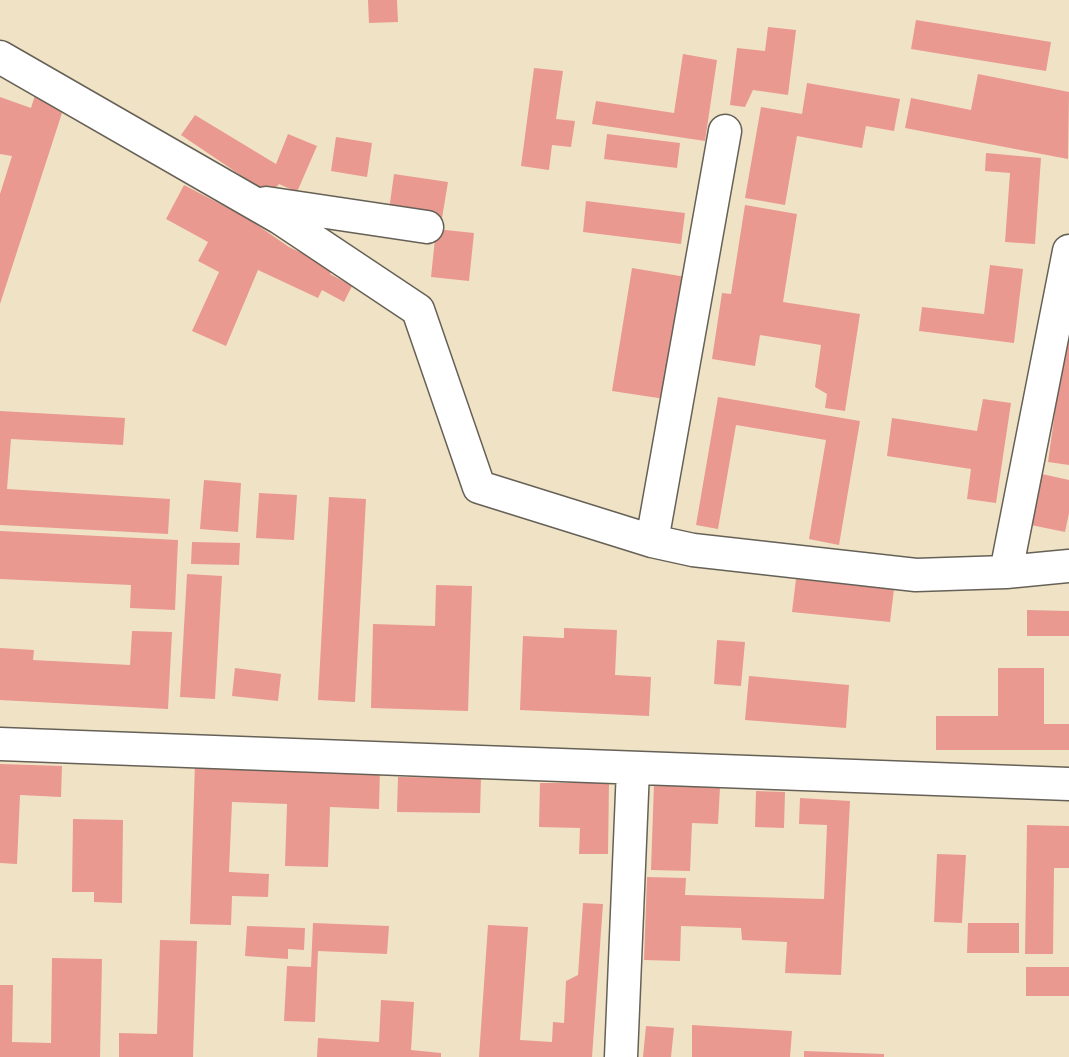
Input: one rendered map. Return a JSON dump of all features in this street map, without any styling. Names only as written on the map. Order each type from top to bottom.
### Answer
[{"type":"street","points":[[0,57],[251,201],[418,310],[479,487],[652,541],[693,550],[916,575],[1069,566]]},
{"type":"street","points":[[652,541],[725,131]]},
{"type":"street","points":[[251,201],[427,227]]},
{"type":"street","points":[[1006,572],[1069,251]]},
{"type":"street","points":[[0,744],[1069,784]]},
{"type":"street","points":[[621,1057],[633,769]]},
{"type":"building","points":[[368,0],[397,0],[398,22],[369,23]]},
{"type":"building","points":[[916,20],[1051,42],[1046,71],[911,49]]},
{"type":"building","points":[[768,27],[796,30],[788,95],[753,90],[745,107],[730,105],[737,48],[765,51]]},
{"type":"building","points":[[683,54],[717,60],[705,141],[592,124],[596,101],[674,113]]},
{"type":"building","points":[[534,68],[563,71],[556,119],[575,121],[571,147],[552,145],[549,170],[521,166]]},
{"type":"building","points":[[978,74],[1069,92],[1068,159],[905,128],[911,98],[971,110]]},
{"type":"building","points":[[807,83],[900,99],[894,131],[866,126],[862,148],[797,136],[785,205],[745,198],[761,107],[802,114]]},
{"type":"building","points":[[36,92],[62,113],[0,304],[0,194],[12,156],[0,154],[0,97],[31,108]]},
{"type":"building","points":[[195,115],[276,164],[288,134],[317,146],[297,192],[279,184],[270,195],[181,135]]},
{"type":"building","points":[[607,134],[680,143],[677,168],[604,159]]},
{"type":"building","points":[[336,137],[372,143],[367,177],[331,171]]},
{"type":"building","points":[[986,153],[1041,158],[1035,244],[1005,242],[1010,173],[985,171]]},
{"type":"building","points":[[394,174],[448,182],[442,218],[389,210]]},
{"type":"building","points":[[184,185],[247,218],[289,247],[333,268],[330,274],[352,286],[344,302],[322,290],[318,298],[258,270],[226,346],[192,331],[219,272],[198,261],[208,242],[166,219]]},
{"type":"building","points":[[586,201],[685,213],[681,244],[583,232]]},
{"type":"building","points":[[745,205],[797,214],[783,302],[860,314],[845,411],[825,408],[827,394],[815,387],[821,345],[760,335],[755,366],[712,359],[722,293],[731,294]]},
{"type":"building","points":[[436,229],[474,233],[469,281],[431,277]]},
{"type":"building","points":[[990,265],[1023,269],[1014,343],[919,331],[922,307],[984,314]]},
{"type":"building","points":[[632,268],[686,277],[665,399],[612,391]]},
{"type":"building","points":[[1065,339],[1069,339],[1069,465],[1048,462]]},
{"type":"building","points":[[718,397],[860,421],[839,545],[809,539],[826,440],[736,425],[718,529],[696,525]]},
{"type":"building","points":[[983,399],[1011,403],[996,503],[967,499],[971,469],[887,456],[892,418],[977,431]]},
{"type":"building","points":[[0,411],[125,418],[123,445],[11,439],[7,489],[170,499],[168,534],[0,525]]},
{"type":"building","points":[[1042,474],[1069,480],[1069,513],[1065,532],[1031,525]]},
{"type":"building","points":[[204,480],[241,483],[238,532],[200,529]]},
{"type":"building","points":[[259,493],[297,495],[294,540],[256,538]]},
{"type":"building","points":[[329,497],[366,499],[355,702],[318,700]]},
{"type":"building","points":[[0,531],[178,540],[175,610],[130,608],[131,585],[0,579]]},
{"type":"building","points":[[192,542],[240,543],[239,565],[191,564]]},
{"type":"building","points":[[187,574],[222,576],[215,699],[180,697]]},
{"type":"building","points":[[796,579],[894,589],[890,622],[792,612]]},
{"type":"building","points":[[436,585],[472,586],[468,711],[371,708],[373,624],[435,626]]},
{"type":"building","points":[[1027,610],[1069,611],[1069,636],[1027,636]]},
{"type":"building","points":[[564,628],[617,630],[615,675],[651,677],[649,716],[520,710],[523,636],[564,638]]},
{"type":"building","points":[[132,631],[172,632],[168,709],[0,700],[0,648],[34,650],[33,660],[130,665]]},
{"type":"building","points":[[717,640],[745,642],[741,686],[714,684]]},
{"type":"building","points":[[235,668],[281,674],[278,701],[232,696]]},
{"type":"building","points":[[998,668],[1044,668],[1044,724],[1069,724],[1069,750],[936,750],[936,716],[998,716]]},
{"type":"building","points":[[749,676],[849,685],[846,728],[745,720]]},
{"type":"building","points":[[195,762],[380,768],[379,809],[330,807],[328,867],[285,866],[287,804],[232,802],[229,872],[269,874],[268,897],[232,896],[231,925],[190,924]]},
{"type":"building","points":[[0,764],[62,766],[61,797],[20,795],[17,864],[0,863]]},
{"type":"building","points":[[398,777],[481,778],[480,813],[397,812]]},
{"type":"building","points":[[540,783],[609,783],[608,854],[579,854],[580,828],[539,827]]},
{"type":"building","points":[[654,784],[720,787],[718,824],[692,823],[690,871],[651,870]]},
{"type":"building","points":[[756,791],[785,792],[784,828],[755,827]]},
{"type":"building","points":[[800,798],[850,801],[841,975],[785,973],[787,942],[742,940],[741,928],[681,926],[680,961],[644,960],[647,877],[686,878],[685,895],[824,899],[827,825],[799,824]]},
{"type":"building","points":[[73,819],[123,820],[122,903],[94,902],[94,892],[72,892]]},
{"type":"building","points":[[1027,825],[1069,826],[1069,868],[1054,868],[1053,954],[1025,954]]},
{"type":"building","points":[[937,854],[966,855],[962,923],[934,922]]},
{"type":"building","points":[[583,903],[603,904],[592,1057],[479,1057],[488,925],[528,927],[520,1040],[552,1042],[553,1022],[564,1023],[566,981],[578,975]]},
{"type":"building","points":[[313,923],[389,926],[387,954],[318,951],[315,1022],[284,1021],[287,966],[311,967]]},
{"type":"building","points":[[968,923],[1019,923],[1019,953],[967,953]]},
{"type":"building","points":[[247,926],[305,928],[304,950],[288,949],[288,959],[245,956]]},
{"type":"building","points":[[160,940],[197,941],[193,1057],[119,1057],[119,1033],[157,1034]]},
{"type":"building","points":[[52,958],[102,959],[100,1057],[0,1057],[0,985],[13,985],[12,1042],[51,1043]]},
{"type":"building","points":[[1026,967],[1069,967],[1069,996],[1026,996]]},
{"type":"building","points":[[381,1000],[414,1002],[411,1050],[441,1053],[441,1057],[317,1057],[318,1038],[379,1042]]},
{"type":"building","points":[[692,1025],[792,1031],[790,1057],[692,1057]]},
{"type":"building","points":[[646,1026],[674,1028],[671,1057],[643,1057]]},
{"type":"building","points":[[804,1051],[884,1054],[884,1057],[804,1057]]}]
